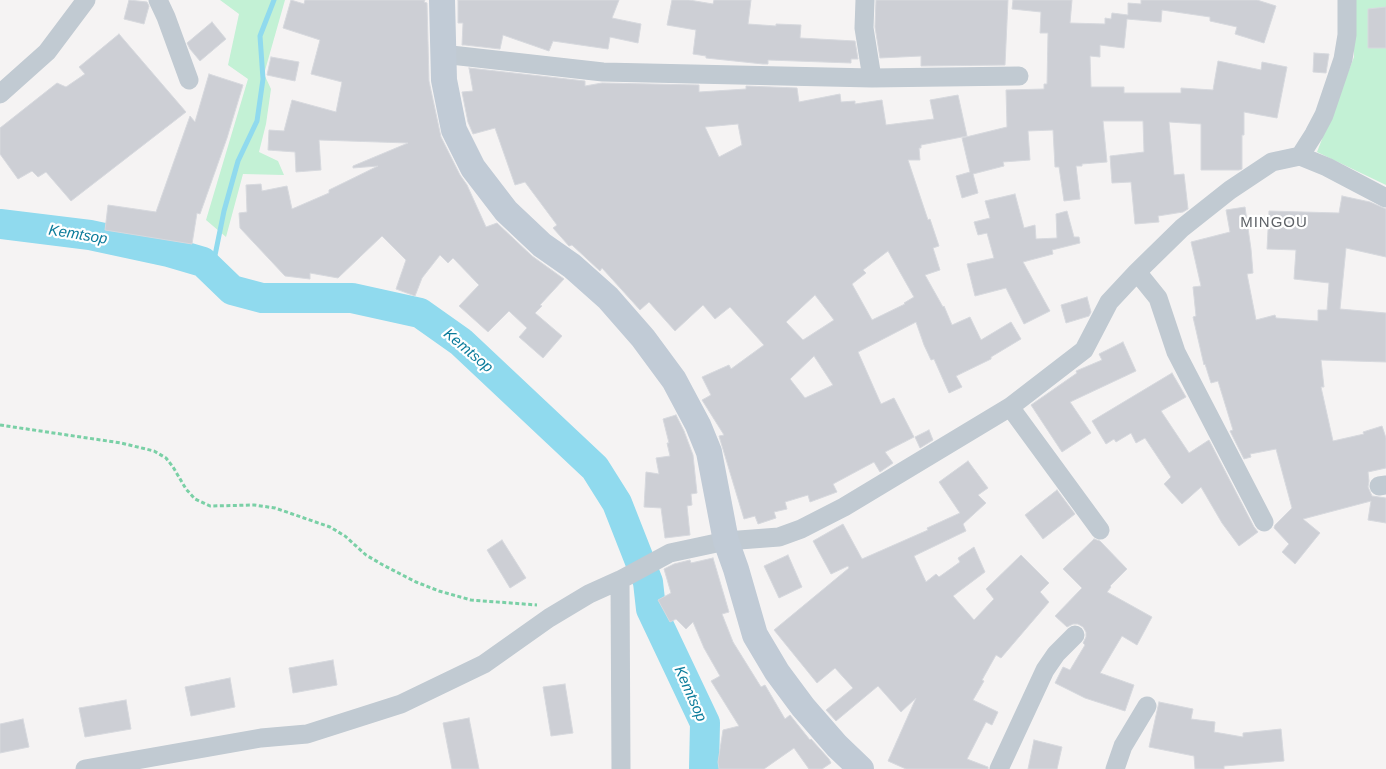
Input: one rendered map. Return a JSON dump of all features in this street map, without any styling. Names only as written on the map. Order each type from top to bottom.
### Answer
[{"type":"street","points":[[0,94],[47,52],[86,0]]},
{"type":"street","points":[[158,0],[166,17],[188,80]]},
{"type":"street","points":[[442,0],[444,80],[454,130],[473,168],[506,211],[542,246],[572,266],[608,298],[643,338],[674,380],[698,425],[709,452],[726,541],[755,634],[777,672],[803,707],[861,769]]},
{"type":"street","points":[[865,0],[864,28],[872,78]]},
{"type":"street","points":[[1300,156],[1324,115],[1343,60],[1347,35],[1347,0]]},
{"type":"street","points":[[442,54],[603,72],[872,78],[1019,76]]},
{"type":"street","points":[[85,769],[261,738],[307,734],[401,704],[484,664],[550,618],[589,594],[670,553],[726,541],[779,537],[800,529],[844,507],[1010,407],[1084,350],[1109,302],[1137,272],[1182,228],[1230,190],[1272,162],[1300,156],[1327,167],[1386,198]]},
{"type":"street","points":[[1137,272],[1158,298],[1176,352],[1264,522]]},
{"type":"street","points":[[1010,407],[1100,530]]},
{"type":"street","points":[[621,769],[624,577]]},
{"type":"street","points":[[999,769],[1046,670],[1056,654],[1075,636]]},
{"type":"street","points":[[1114,769],[1123,746],[1147,706]]},
{"type":"path","points":[[0,425],[121,443],[154,451],[166,458],[186,489],[195,498],[210,506],[254,505],[275,508],[330,527],[345,536],[366,555],[382,565],[439,591],[471,600],[539,604]]},
{"type":"green space","points":[[220,0],[285,0],[264,74],[271,89],[266,124],[259,152],[278,161],[284,175],[243,174],[226,237],[206,220],[248,79],[228,65],[239,14]]},
{"type":"green space","points":[[1354,0],[1386,0],[1386,185],[1317,152],[1354,57]]},
{"type":"building","points":[[129,0],[147,2],[149,6],[144,24],[124,19]]},
{"type":"building","points":[[291,0],[304,4],[305,0],[425,0],[424,2],[427,3],[429,81],[441,137],[467,185],[486,227],[497,223],[532,256],[564,279],[535,313],[562,336],[543,358],[519,337],[527,328],[509,311],[488,332],[459,306],[479,285],[453,258],[448,263],[440,255],[422,278],[415,296],[396,289],[406,260],[382,236],[338,278],[310,273],[310,279],[285,276],[240,228],[239,213],[247,212],[246,185],[261,184],[262,191],[287,186],[292,209],[329,193],[329,190],[378,166],[353,168],[353,166],[408,143],[319,140],[321,170],[296,172],[295,152],[268,150],[269,130],[284,131],[292,100],[336,112],[342,82],[311,74],[320,40],[283,28]]},
{"type":"building","points":[[458,0],[619,0],[612,18],[641,24],[638,43],[610,37],[608,49],[553,41],[549,51],[503,35],[500,49],[462,45],[463,23],[458,23]]},
{"type":"building","points":[[672,0],[689,0],[713,4],[714,0],[751,0],[748,24],[801,25],[800,38],[855,41],[858,59],[851,59],[851,63],[768,60],[768,64],[763,64],[706,58],[706,56],[693,54],[696,30],[667,25]]},
{"type":"building","points":[[876,0],[1008,0],[1005,65],[921,66],[921,56],[880,58],[875,27]]},
{"type":"building","points":[[1013,0],[1072,0],[1070,23],[1105,24],[1105,18],[1111,19],[1112,13],[1128,15],[1128,3],[1141,4],[1141,0],[1257,0],[1276,6],[1264,43],[1235,34],[1237,27],[1210,21],[1210,17],[1162,10],[1161,22],[1127,19],[1124,48],[1100,45],[1100,57],[1090,56],[1091,87],[1124,87],[1124,93],[1181,93],[1181,88],[1213,90],[1218,61],[1261,70],[1262,62],[1287,67],[1277,118],[1244,112],[1242,169],[1239,170],[1201,170],[1201,124],[1169,122],[1174,175],[1184,174],[1188,209],[1183,212],[1158,216],[1159,222],[1135,224],[1131,182],[1112,183],[1110,156],[1144,152],[1143,121],[1103,121],[1107,162],[1076,166],[1080,199],[1064,201],[1059,167],[1055,167],[1053,130],[1028,131],[1030,160],[1003,162],[1004,166],[973,174],[978,193],[962,198],[956,176],[970,172],[962,138],[1007,127],[1006,90],[1044,89],[1044,84],[1047,84],[1048,33],[1040,33],[1041,12],[1012,9]]},
{"type":"building","points":[[1386,7],[1386,48],[1368,48],[1368,9]]},
{"type":"building","points":[[212,22],[226,39],[200,61],[187,43]]},
{"type":"building","points":[[119,34],[186,112],[71,201],[46,172],[38,177],[32,171],[18,179],[0,154],[0,128],[57,83],[66,87],[85,74],[79,67]]},
{"type":"building","points":[[1314,53],[1329,54],[1326,73],[1313,72]]},
{"type":"building","points":[[271,57],[299,62],[295,81],[267,75]]},
{"type":"building","points":[[469,68],[585,81],[585,86],[602,83],[699,85],[699,92],[746,89],[746,86],[797,88],[799,102],[840,94],[841,102],[855,101],[855,104],[882,100],[886,125],[934,119],[930,100],[958,95],[967,136],[921,145],[921,148],[919,148],[920,160],[908,160],[928,220],[930,219],[939,246],[933,248],[940,270],[925,275],[944,306],[952,325],[970,317],[981,340],[1011,322],[1021,339],[991,357],[991,359],[956,376],[962,387],[949,393],[934,359],[931,360],[924,345],[916,322],[858,352],[881,404],[894,398],[914,437],[885,452],[893,463],[880,472],[874,462],[833,484],[837,492],[810,502],[808,495],[785,502],[787,509],[774,512],[776,518],[758,524],[755,516],[744,519],[719,436],[724,435],[702,400],[711,395],[702,377],[729,365],[731,369],[764,345],[730,307],[715,319],[703,305],[675,331],[649,302],[640,310],[602,268],[600,271],[572,245],[569,246],[553,228],[557,225],[525,182],[515,185],[495,128],[473,134],[468,122],[462,92],[473,91]],"holes":[[[738,124],[742,145],[719,157],[705,127]],[[888,251],[914,297],[905,304],[872,320],[852,284],[866,273],[863,270]],[[815,295],[834,320],[803,340],[786,322]],[[814,356],[833,385],[805,398],[790,379]]]},
{"type":"building","points":[[209,74],[243,85],[227,138],[200,214],[197,213],[192,244],[105,230],[108,205],[156,212],[190,116],[195,122]]},
{"type":"building","points":[[1015,194],[1024,228],[1035,225],[1036,239],[1057,238],[1056,214],[1067,211],[1074,237],[1079,237],[1080,243],[1052,250],[1053,254],[1023,262],[1050,311],[1024,324],[1006,288],[975,296],[967,264],[994,258],[987,233],[978,235],[974,222],[990,218],[985,201]]},
{"type":"building","points":[[1342,196],[1370,202],[1386,209],[1386,257],[1346,248],[1340,309],[1386,313],[1386,362],[1321,360],[1324,387],[1321,387],[1333,441],[1364,434],[1363,432],[1382,426],[1386,438],[1386,468],[1368,472],[1368,487],[1372,496],[1386,498],[1386,523],[1368,520],[1371,501],[1303,519],[1320,533],[1295,564],[1282,552],[1289,544],[1274,528],[1292,508],[1276,449],[1250,454],[1251,457],[1244,459],[1230,431],[1233,430],[1218,381],[1211,383],[1204,365],[1193,317],[1196,316],[1193,287],[1201,286],[1191,242],[1230,232],[1226,210],[1245,207],[1253,273],[1247,274],[1256,320],[1275,315],[1276,318],[1318,321],[1318,310],[1327,310],[1329,283],[1294,279],[1296,250],[1267,249],[1269,211],[1339,213]]},
{"type":"building","points":[[1087,297],[1091,312],[1089,316],[1066,323],[1061,305]]},
{"type":"building","points":[[1123,342],[1136,371],[1070,402],[1091,433],[1062,452],[1031,405],[1077,373],[1076,371],[1102,360],[1099,354]]},
{"type":"building","points":[[1172,373],[1186,397],[1161,411],[1189,453],[1209,440],[1258,532],[1239,546],[1222,523],[1201,487],[1182,504],[1164,484],[1171,477],[1145,438],[1136,443],[1131,433],[1116,442],[1114,439],[1106,444],[1092,421]]},
{"type":"building","points":[[676,415],[693,455],[697,493],[691,494],[692,505],[687,506],[690,535],[665,538],[661,508],[644,507],[646,472],[659,474],[656,458],[670,456],[663,419]]},
{"type":"building","points":[[929,430],[933,440],[920,448],[915,437]]},
{"type":"building","points":[[968,461],[988,488],[978,495],[986,503],[963,524],[966,531],[914,556],[926,582],[936,574],[939,577],[960,562],[958,558],[974,547],[985,572],[953,596],[974,620],[994,599],[986,589],[1021,555],[1049,583],[1040,592],[1049,602],[1001,658],[996,655],[973,700],[998,712],[992,725],[986,722],[967,759],[988,767],[988,769],[906,769],[888,761],[916,698],[901,712],[878,686],[836,721],[826,710],[853,688],[835,668],[817,683],[774,630],[849,568],[848,566],[831,574],[813,541],[843,524],[862,559],[928,530],[927,528],[960,513],[939,482]]},
{"type":"building","points":[[1057,490],[1075,514],[1043,539],[1025,515]]},
{"type":"building","points":[[1094,539],[1100,541],[1127,569],[1110,586],[1107,592],[1152,617],[1137,645],[1122,636],[1100,673],[1134,685],[1125,711],[1085,698],[1055,683],[1063,667],[1070,670],[1085,645],[1083,643],[1086,637],[1083,627],[1073,624],[1067,627],[1055,616],[1082,588],[1063,569]]},
{"type":"building","points":[[502,540],[526,578],[510,588],[487,550]]},
{"type":"building","points":[[788,555],[802,587],[779,598],[764,566]]},
{"type":"building","points":[[713,558],[729,612],[722,614],[733,642],[761,687],[765,685],[785,719],[790,715],[810,740],[829,759],[831,763],[822,769],[809,769],[794,748],[764,769],[719,769],[718,762],[723,730],[739,726],[711,681],[720,676],[704,648],[693,622],[686,629],[676,619],[670,622],[658,600],[671,593],[664,569],[690,560],[691,563]]},
{"type":"building","points":[[333,660],[337,685],[293,693],[289,668]]},
{"type":"building","points":[[230,678],[235,707],[191,716],[185,687]]},
{"type":"building","points":[[565,684],[573,733],[551,736],[543,687]]},
{"type":"building","points":[[126,700],[131,729],[85,737],[79,708]]},
{"type":"building","points":[[1159,702],[1193,709],[1191,719],[1215,722],[1214,732],[1243,737],[1243,733],[1281,729],[1284,761],[1224,766],[1224,769],[1195,769],[1194,756],[1149,747]]},
{"type":"building","points":[[469,718],[479,769],[452,769],[443,723]]},
{"type":"building","points":[[23,719],[29,747],[0,753],[0,724]]},
{"type":"building","points":[[1034,740],[1062,747],[1057,769],[1028,769]]},
{"type":"waterway","points":[[212,270],[224,211],[238,161],[257,121],[263,79],[260,36],[274,0]]},
{"type":"waterway","name":"Kemtsop","points":[[0,224],[90,235],[169,252],[203,262],[232,290],[262,298],[352,298],[420,313],[461,342],[595,468],[617,503],[648,582],[651,609],[705,723],[704,769]]},
{"type":"district","name":"MINGOU","points":[[1274,223]]}]
